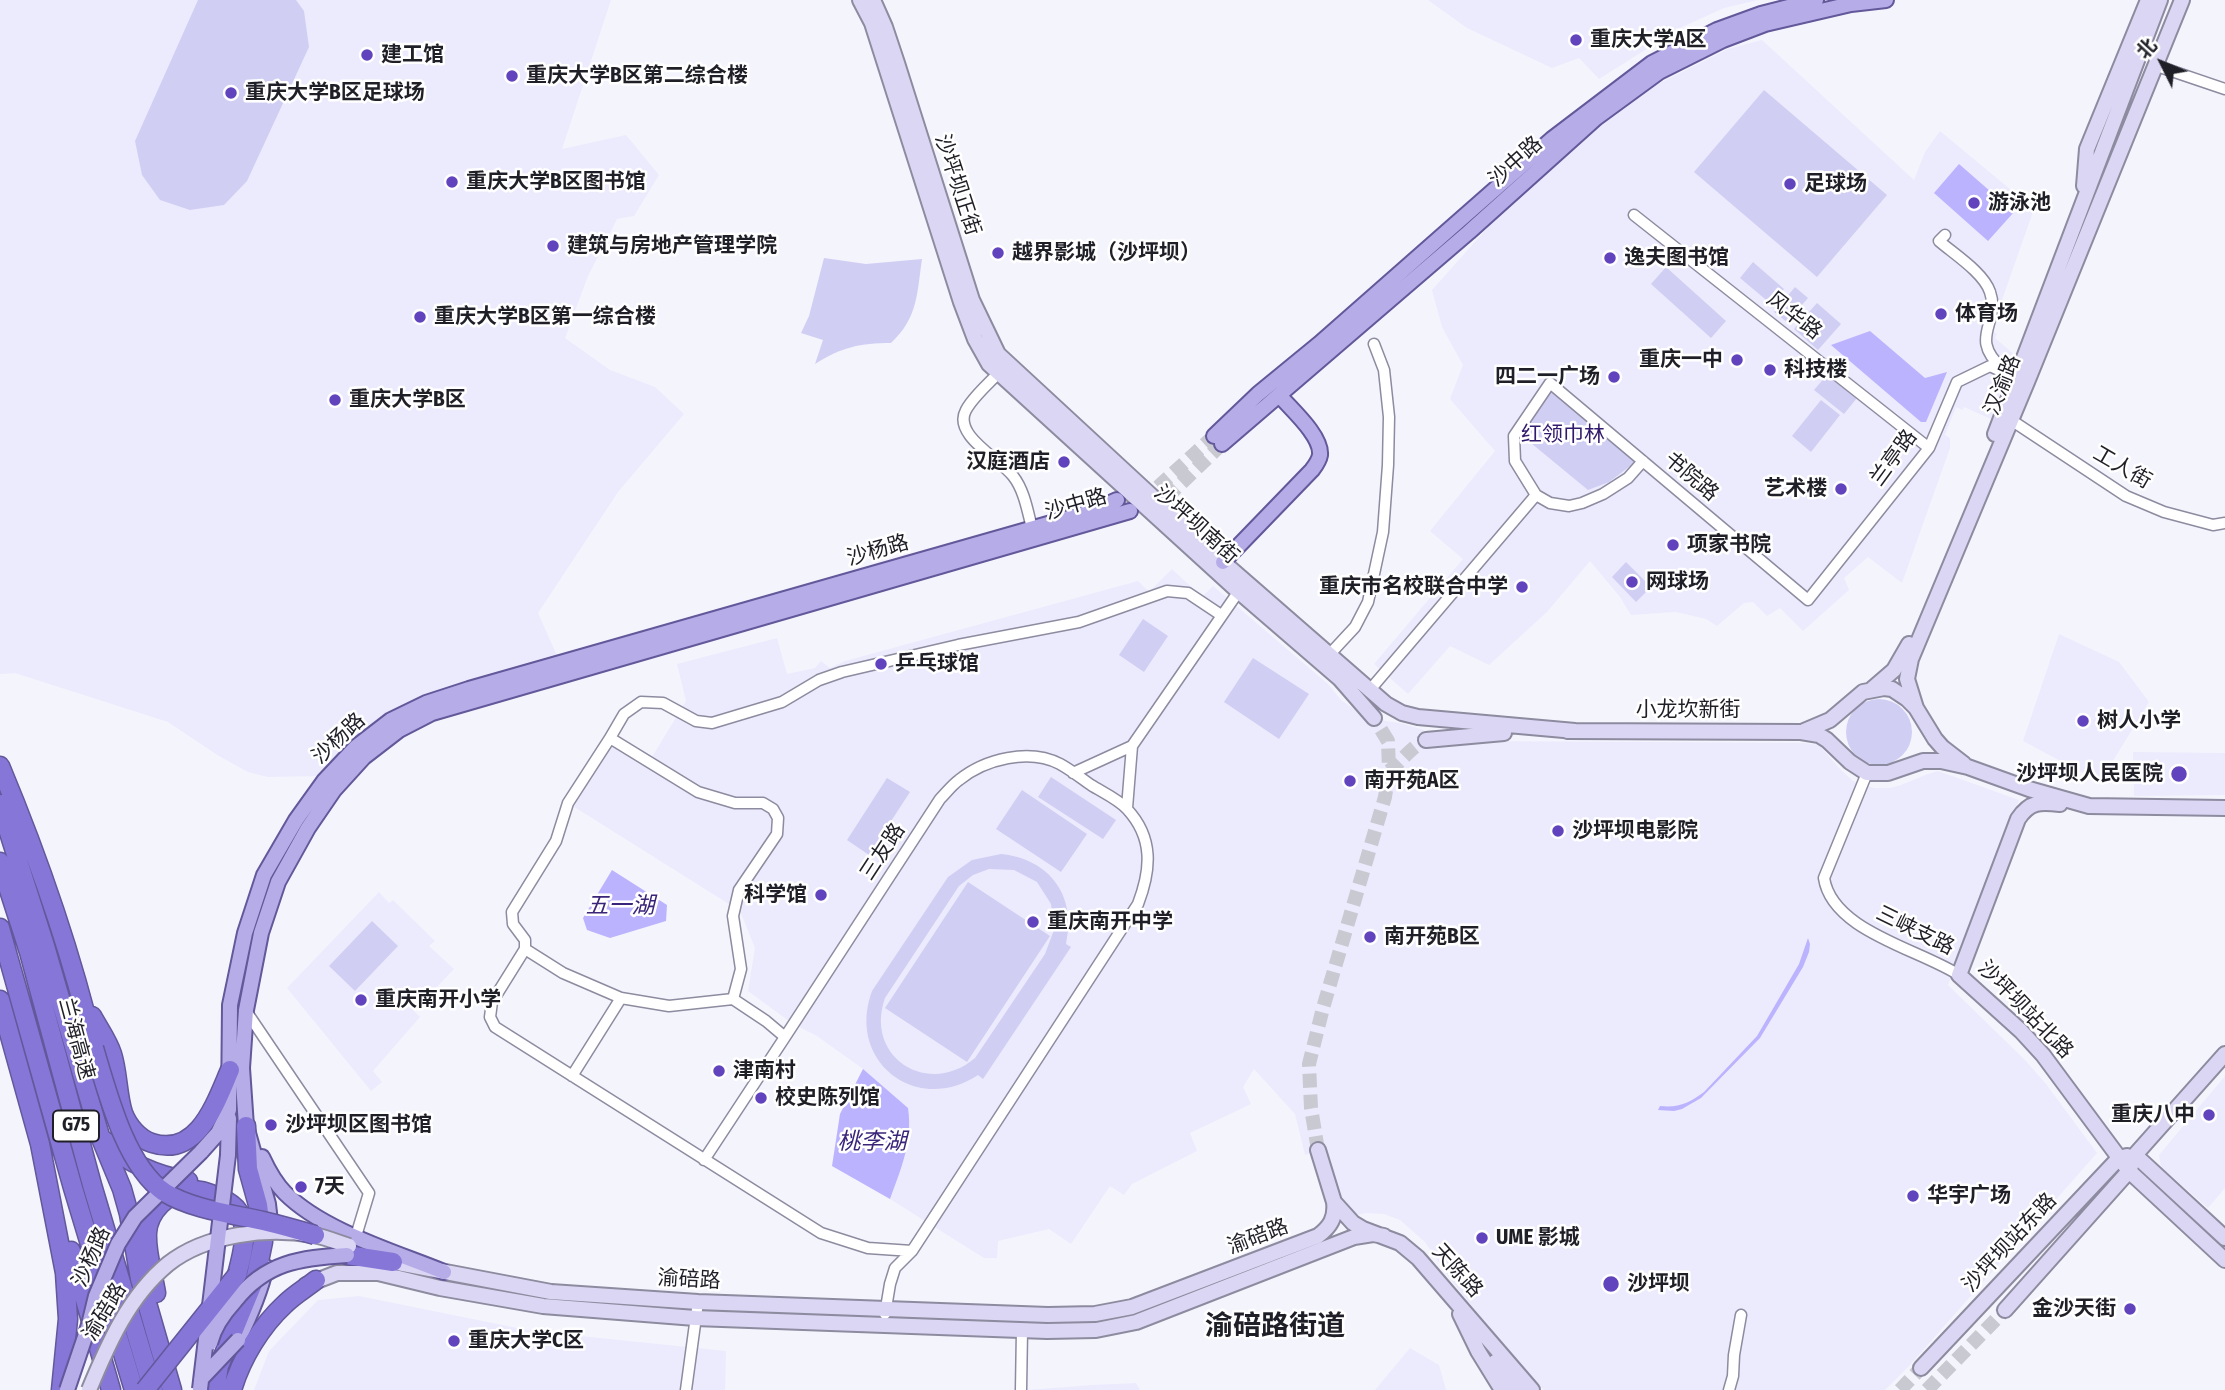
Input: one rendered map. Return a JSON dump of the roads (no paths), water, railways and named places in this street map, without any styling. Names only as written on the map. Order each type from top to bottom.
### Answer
[{"type":"highway","points":[[0,766],[45,946],[100,1136],[129,1213],[139,1279],[163,1389]]},
{"type":"highway","points":[[7,801],[53,908],[118,1124],[132,1152],[148,1175],[164,1192],[194,1205],[315,1235]]},
{"type":"highway","name":"兰海高速","points":[[0,862],[29,952],[92,1185],[163,1389]]},
{"type":"highway","name":"兰海高速","points":[[0,928],[72,1188],[134,1390]]},
{"type":"highway","points":[[0,1000],[111,1390]]},
{"type":"highway","points":[[83,1002],[109,1045],[123,1113],[135,1132],[144,1140],[166,1146],[178,1145],[191,1138],[211,1112],[230,1070]]},
{"type":"highway","points":[[201,1390],[219,1366],[256,1276],[263,1242],[258,1205],[248,1170],[246,1126]]},
{"type":"highway","points":[[100,1136],[116,1152],[147,1169],[178,1180],[226,1189],[244,1204],[253,1227],[252,1251],[240,1277],[163,1389]]},
{"type":"highway","points":[[40,1144],[65,1273],[68,1319],[61,1390]]},
{"type":"highway","points":[[145,1390],[240,1277],[244,1231],[239,1212],[228,1202],[205,1191],[188,1190],[163,1202],[152,1214],[147,1232],[163,1389]]},
{"type":"highway","points":[[351,1246],[393,1262]]},
{"type":"highway","points":[[232,1390],[247,1353],[264,1328],[285,1304],[316,1280]]},
{"type":"main road","name":"沙坪坝正街","points":[[860,0],[872,23],[975,339],[998,367],[1018,373]]},
{"type":"main road","name":"沙坪坝正街","points":[[873,0],[893,51],[971,300],[998,354],[998,367]]},
{"type":"main road","name":"沙中路","points":[[1816,0],[1761,14],[1717,30],[1652,63],[1621,85],[1552,139],[1319,344],[1258,394],[1218,440],[1279,395],[1469,232],[1596,118],[1659,72],[1723,40],[1765,24],[1851,4],[1886,0]]},
{"type":"main road","points":[[2083,201],[2087,149],[2148,0]]},
{"type":"main road","name":"汉渝路","points":[[1872,689],[1888,677],[1905,652],[2160,0]]},
{"type":"main road","points":[[2179,7],[2191,0]]},
{"type":"main road","name":"汉渝路","points":[[1916,708],[1907,680],[1911,659],[2179,7]]},
{"type":"main road","name":"沙坪坝南街","points":[[998,367],[1242,586],[1340,679],[1374,718]]},
{"type":"main road","name":"沙坪坝南街","points":[[1018,373],[1223,562],[1242,586],[1329,654],[1369,691],[1402,713]]},
{"type":"main road","points":[[1223,562],[1312,470],[1320,458],[1320,446],[1313,434],[1279,395]]},
{"type":"main road","name":"沙中路","points":[[1033,534],[1117,500]]},
{"type":"main road","name":"沙中路","points":[[1033,534],[1130,511]]},
{"type":"main road","name":"沙杨路","points":[[201,1390],[237,1340],[251,1315],[262,1285],[272,1241],[268,1204],[246,1126],[243,1068],[246,1010],[261,933],[278,882],[308,828],[334,790],[364,757],[399,730],[432,713],[1033,534]]},
{"type":"main road","name":"沙杨路","points":[[67,1390],[96,1296],[118,1244],[135,1217],[218,1133],[229,1110],[230,1005],[246,933],[264,875],[296,820],[324,781],[356,747],[391,720],[426,703],[469,688],[1033,534]]},
{"type":"main road","points":[[1872,689],[1892,689],[1907,699],[1916,708],[1934,739],[1968,766]]},
{"type":"main road","name":"小龙坎新街","points":[[1801,732],[1830,720],[1855,696],[1872,689]]},
{"type":"main road","name":"小龙坎新街","points":[[1402,713],[1418,717],[1575,731]]},
{"type":"main road","name":"小龙坎新街","points":[[1426,740],[1482,733],[1575,731],[1801,732],[1819,735],[1867,773]]},
{"type":"main road","points":[[1867,773],[1888,773],[1923,761],[1941,761],[1968,766],[2029,789],[2089,806],[2225,808]]},
{"type":"main road","name":"沙坪坝站北路","points":[[2089,806],[2044,803],[2025,809],[2018,819],[1959,975],[2037,1049],[2129,1171],[2225,1260]]},
{"type":"main road","name":"沙坪坝站东路","points":[[2005,1310],[2129,1171],[2135,1154],[2225,1054]]},
{"type":"main road","points":[[201,1390],[228,1155],[229,1110]]},
{"type":"main road","points":[[246,1126],[272,1177],[283,1192],[351,1246],[444,1272]]},
{"type":"main road","points":[[1318,1150],[1334,1202]]},
{"type":"main road","points":[[2119,1158],[2135,1154],[2225,1238]]},
{"type":"main road","name":"沙坪坝站东路","points":[[1921,1368],[2119,1158]]},
{"type":"main road","name":"渝碚路","points":[[393,1262],[551,1292],[698,1302],[1095,1314],[1132,1307],[1318,1236],[1329,1228],[1335,1210],[1334,1202]]},
{"type":"main road","name":"天陈路","points":[[1334,1202],[1353,1223],[1400,1242],[1418,1258],[1532,1390]]},
{"type":"main road","name":"渝碚路","points":[[89,1390],[105,1352],[140,1292],[169,1264],[188,1252],[242,1236],[289,1232],[315,1235],[351,1246]]},
{"type":"main road","name":"渝碚路","points":[[237,1340],[281,1300],[316,1280],[337,1273],[378,1273],[440,1288],[543,1306],[695,1318],[1023,1330],[1096,1330],[1136,1322],[1354,1237],[1373,1234],[1384,1236]]},
{"type":"main road","points":[[201,1390],[213,1333],[243,1290],[261,1275],[286,1264],[351,1246]]},
{"type":"main road","points":[[1439,1280],[1502,1390]]},
{"type":"main road","points":[[1439,1280],[1516,1390]]},
{"type":"street","points":[[2154,65],[2225,89]]},
{"type":"street","name":"风华路","points":[[1634,215],[1929,448]]},
{"type":"street","points":[[1945,235],[1939,241],[1983,279],[1990,292],[1992,305],[1985,336],[1987,351],[2012,376]]},
{"type":"street","points":[[1329,654],[1355,626],[1368,602],[1383,533],[1389,417],[1384,370],[1374,344]]},
{"type":"street","name":"兰亭路","points":[[1808,600],[1929,448],[1957,382],[1990,366],[2012,376]]},
{"type":"street","points":[[998,367],[965,411],[963,421],[966,433],[1013,476],[1023,494],[1033,534]]},
{"type":"street","name":"书院路","points":[[1536,495],[1515,461],[1514,436],[1550,383],[1808,600]]},
{"type":"street","name":"工人街","points":[[2011,420],[2126,496],[2164,512],[2213,525],[2225,523]]},
{"type":"street","points":[[1369,691],[1536,495],[1559,505],[1582,503],[1603,494],[1628,478],[1643,461]]},
{"type":"street","points":[[1126,808],[1132,746],[1242,586]]},
{"type":"street","points":[[912,1251],[868,1248],[821,1233],[495,1027],[490,1017],[492,1002],[525,949],[525,940],[513,924],[512,912],[556,841],[568,803],[624,714],[641,702],[663,703],[696,721],[712,723],[782,702],[818,680],[842,672],[958,645],[1079,622],[1167,591],[1188,593],[1222,615]]},
{"type":"street","points":[[610,738],[698,792],[735,803],[763,803],[773,808],[778,818],[777,834],[739,890],[733,916],[741,969],[733,999]]},
{"type":"street","points":[[1073,773],[1132,746]]},
{"type":"street","name":"三友路","points":[[704,1160],[940,799],[958,780],[988,764],[1016,757],[1035,757],[1059,763],[1073,773]]},
{"type":"street","points":[[884,1325],[885,1308],[895,1268],[912,1251],[1138,904],[1146,881],[1149,859],[1142,831],[1126,808],[1073,773]]},
{"type":"street","name":"三峡支路","points":[[1867,773],[1824,878],[1828,892],[1836,905],[1856,924],[1959,975]]},
{"type":"street","points":[[525,949],[563,973],[621,998],[669,1006],[733,999],[785,1037]]},
{"type":"street","points":[[572,1076],[621,998]]},
{"type":"street","points":[[246,1010],[369,1192],[351,1246]]},
{"type":"street","points":[[686,1390],[698,1302]]},
{"type":"street","points":[[1728,1390],[1733,1376],[1741,1315]]},
{"type":"street","points":[[1020,1390],[1023,1330]]},
{"type":"water","name":"游泳池","points":[[1959,164],[2014,212],[1988,241],[1934,193]]},
{"type":"water","points":[[1870,331],[1925,378],[1947,372],[1926,422],[1921,422],[1831,345]]},
{"type":"water","name":"五一湖","points":[[612,870],[667,905],[666,921],[610,938],[587,930],[583,918]]},
{"type":"water","points":[[1808,938],[1809,952],[1803,967],[1760,1038],[1701,1098],[1682,1109],[1658,1110],[1660,1106],[1683,1104],[1704,1092],[1757,1036],[1799,964]]},
{"type":"water","name":"桃李湖","points":[[863,1069],[908,1108],[907,1143],[890,1199],[832,1166],[840,1114]]},
{"type":"tunnel","points":[[1138,493],[1158,487],[1214,436]]},
{"type":"tunnel","points":[[1147,505],[1166,498],[1222,444]]},
{"type":"tunnel","points":[[1318,1150],[1311,1108],[1309,1064],[1385,797],[1389,771],[1388,741],[1374,718]]},
{"type":"tunnel","points":[[1389,771],[1426,740]]},
{"type":"tunnel","points":[[1927,1390],[2005,1310]]},
{"type":"tunnel","points":[[1900,1390],[1921,1368]]},
{"type":"place","name":"重庆大学A区","points":[[1576,40]]},
{"type":"place","name":"建工馆","points":[[367,55]]},
{"type":"place","name":"重庆大学B区第二综合楼","points":[[512,76]]},
{"type":"place","name":"重庆大学B区足球场","points":[[231,93]]},
{"type":"place","name":"重庆大学B区图书馆","points":[[452,182]]},
{"type":"place","name":"足球场","points":[[1790,184]]},
{"type":"place","name":"游泳池","points":[[1974,203]]},
{"type":"place","name":"建筑与房地产管理学院","points":[[553,246]]},
{"type":"place","name":"越界影城（沙坪坝）","points":[[998,253]]},
{"type":"place","name":"逸夫图书馆","points":[[1610,258]]},
{"type":"place","name":"体育场","points":[[1941,314]]},
{"type":"place","name":"重庆大学B区第一综合楼","points":[[420,317]]},
{"type":"place","name":"重庆一中","points":[[1737,360]]},
{"type":"place","name":"科技楼","points":[[1770,370]]},
{"type":"place","name":"四二一广场","points":[[1614,377]]},
{"type":"place","name":"重庆大学B区","points":[[335,400]]},
{"type":"place","name":"汉庭酒店","points":[[1064,462]]},
{"type":"place","name":"艺术楼","points":[[1841,489]]},
{"type":"place","name":"项家书院","points":[[1673,545]]},
{"type":"place","name":"网球场","points":[[1632,582]]},
{"type":"place","name":"重庆市名校联合中学","points":[[1522,587]]},
{"type":"place","name":"乒乓球馆","points":[[881,664]]},
{"type":"place","name":"树人小学","points":[[2083,721]]},
{"type":"place","name":"沙坪坝人民医院","points":[[2179,774]]},
{"type":"place","name":"南开苑A区","points":[[1350,781]]},
{"type":"place","name":"沙坪坝电影院","points":[[1558,831]]},
{"type":"place","name":"科学馆","points":[[821,895]]},
{"type":"place","name":"重庆南开中学","points":[[1033,922]]},
{"type":"place","name":"南开苑B区","points":[[1370,937]]},
{"type":"place","name":"重庆南开小学","points":[[361,1000]]},
{"type":"place","name":"津南村","points":[[719,1071]]},
{"type":"place","name":"校史陈列馆","points":[[761,1098]]},
{"type":"place","name":"重庆八中","points":[[2209,1115]]},
{"type":"place","name":"沙坪坝区图书馆","points":[[271,1125]]},
{"type":"place","name":"7天","points":[[301,1187]]},
{"type":"place","name":"华宇广场","points":[[1913,1196]]},
{"type":"place","name":"UME 影城","points":[[1482,1238]]},
{"type":"place","name":"沙坪坝","points":[[1611,1284]]},
{"type":"place","name":"金沙天街","points":[[2130,1309]]},
{"type":"place","name":"重庆大学C区","points":[[454,1341]]},
{"type":"district","name":"渝碚路街道","points":[[1275,1327]]},
{"type":"park label","name":"红领巾林","points":[[1563,435]]}]
